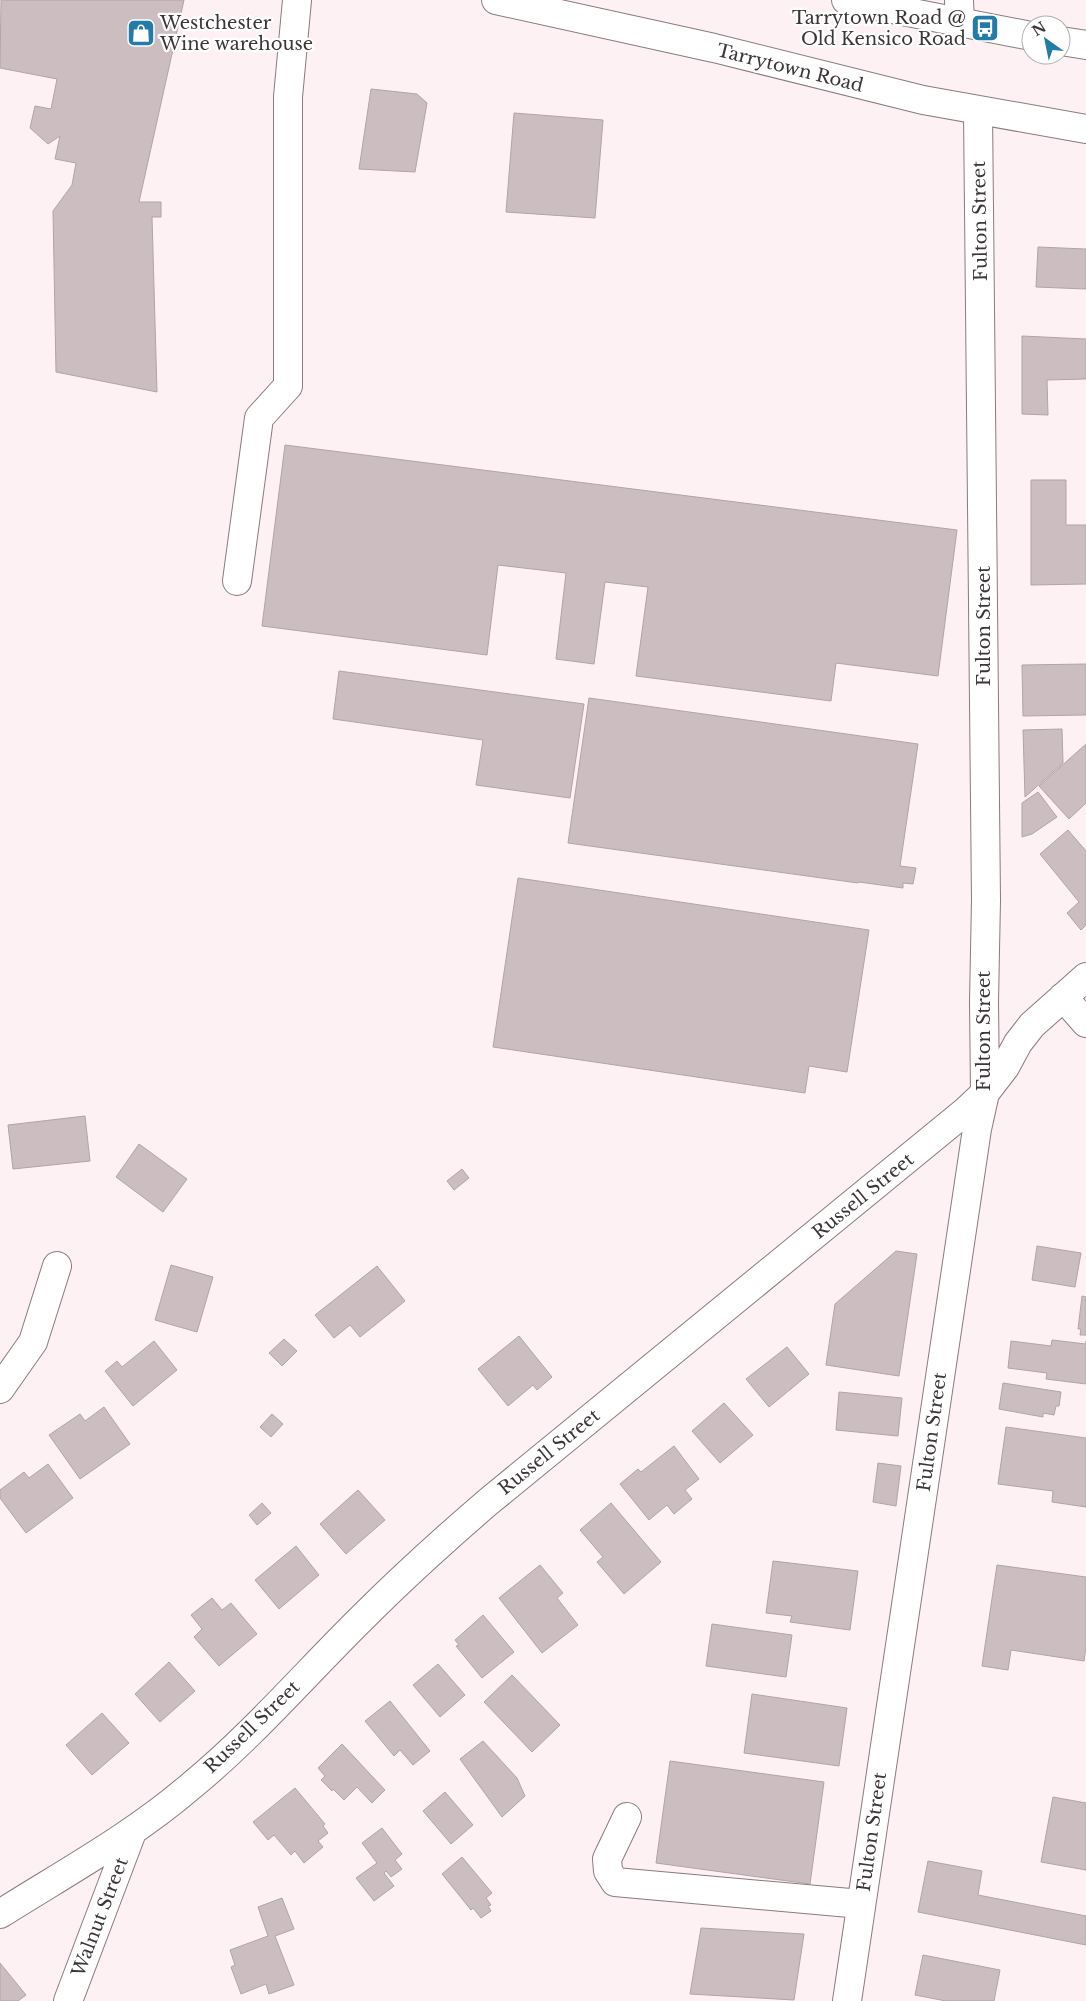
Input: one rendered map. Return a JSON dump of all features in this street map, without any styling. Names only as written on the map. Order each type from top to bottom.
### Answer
[{"type":"street","points":[[237,581],[259,418],[288,386],[288,98],[297,0]]},
{"type":"street","name":"Tarrytown Road","points":[[496,0],[686,41],[876,90],[978,111],[1086,129]]},
{"type":"street","points":[[846,0],[959,12],[1021,33]]},
{"type":"street","points":[[1071,43],[1086,45]]},
{"type":"street","name":"Fulton Street","points":[[847,2001],[977,1129],[985,1093],[986,881],[978,111]]},
{"type":"street","name":"Russell Street","points":[[0,1914],[132,1832],[192,1786],[246,1736],[363,1616],[488,1502],[960,1117],[985,1093],[1005,1068],[1018,1043],[1032,1025],[1086,977]]},
{"type":"street","points":[[1063,997],[1086,1023]]},
{"type":"street","points":[[0,1390],[33,1342],[57,1266]]},
{"type":"street","points":[[627,1817],[607,1859],[608,1870],[615,1882],[861,1904]]},
{"type":"street","name":"Walnut Street","points":[[68,2001],[132,1832]]},
{"type":"building","points":[[1,0],[184,0],[139,202],[161,202],[161,217],[152,217],[157,392],[56,372],[53,211],[72,185],[76,163],[55,159],[60,136],[48,144],[30,128],[35,106],[51,109],[57,79],[0,68]]},
{"type":"building","points":[[371,89],[417,94],[427,103],[415,172],[359,169]]},
{"type":"building","points":[[514,113],[603,120],[595,218],[506,212]]},
{"type":"building","points":[[1038,247],[1086,249],[1086,289],[1036,287]]},
{"type":"building","points":[[1022,336],[1086,339],[1086,379],[1047,380],[1048,415],[1022,414]]},
{"type":"building","points":[[285,445],[957,530],[938,676],[836,663],[831,701],[636,676],[648,587],[605,582],[594,664],[556,659],[566,573],[498,565],[487,655],[262,626]]},
{"type":"building","points":[[1031,480],[1066,480],[1066,525],[1086,525],[1086,584],[1031,585]]},
{"type":"building","points":[[1086,664],[1086,715],[1023,716],[1022,665]]},
{"type":"building","points":[[339,671],[584,704],[570,798],[476,785],[483,740],[333,719]]},
{"type":"building","points":[[589,698],[918,744],[900,866],[916,868],[913,884],[903,883],[903,888],[858,883],[568,843]]},
{"type":"building","points":[[1062,729],[1063,763],[1025,797],[1023,730]]},
{"type":"building","points":[[1086,744],[1086,803],[1069,819],[1039,786]]},
{"type":"building","points":[[1038,792],[1057,817],[1032,834],[1022,837],[1022,803]]},
{"type":"building","points":[[1068,830],[1086,851],[1086,925],[1081,930],[1067,913],[1079,902],[1040,854]]},
{"type":"building","points":[[518,878],[869,930],[847,1072],[809,1066],[805,1093],[493,1047]]},
{"type":"building","points":[[85,1116],[90,1161],[13,1169],[8,1125]]},
{"type":"building","points":[[139,1144],[187,1179],[163,1212],[116,1177]]},
{"type":"building","points":[[462,1169],[469,1178],[454,1190],[447,1181]]},
{"type":"building","points":[[1037,1246],[1081,1253],[1075,1287],[1032,1280]]},
{"type":"building","points":[[896,1251],[917,1254],[899,1376],[826,1365],[835,1304]]},
{"type":"building","points":[[171,1265],[213,1277],[197,1332],[155,1320]]},
{"type":"building","points":[[377,1266],[405,1301],[360,1337],[350,1325],[334,1338],[315,1315]]},
{"type":"building","points":[[1082,1296],[1086,1297],[1086,1335],[1080,1335],[1081,1329],[1078,1329]]},
{"type":"building","points":[[519,1336],[552,1377],[537,1390],[533,1385],[508,1406],[478,1369]]},
{"type":"building","points":[[284,1339],[297,1351],[282,1366],[269,1353]]},
{"type":"building","points":[[1052,1340],[1086,1344],[1086,1384],[1046,1379],[1047,1373],[1008,1368],[1011,1341],[1051,1346]]},
{"type":"building","points":[[154,1341],[177,1370],[133,1406],[105,1371],[117,1361],[122,1367]]},
{"type":"building","points":[[787,1347],[809,1374],[769,1407],[746,1379]]},
{"type":"building","points":[[1003,1383],[1061,1392],[1059,1406],[1056,1406],[1054,1415],[1043,1413],[1043,1417],[999,1409]]},
{"type":"building","points":[[839,1392],[902,1398],[898,1436],[836,1430]]},
{"type":"building","points":[[724,1403],[753,1435],[720,1463],[692,1431]]},
{"type":"building","points":[[104,1407],[130,1444],[80,1479],[49,1435],[80,1414],[85,1421]]},
{"type":"building","points":[[272,1414],[283,1424],[271,1437],[260,1427]]},
{"type":"building","points":[[1006,1427],[1086,1438],[1086,1507],[1052,1502],[1053,1491],[998,1484]]},
{"type":"building","points":[[674,1446],[699,1479],[685,1490],[692,1499],[674,1514],[667,1505],[649,1520],[620,1484],[638,1469],[641,1472]]},
{"type":"building","points":[[878,1463],[901,1466],[896,1506],[873,1502]]},
{"type":"building","points":[[48,1464],[73,1498],[26,1533],[0,1498],[0,1490],[24,1472],[29,1478]]},
{"type":"building","points":[[358,1490],[385,1520],[346,1554],[320,1524]]},
{"type":"building","points":[[262,1503],[271,1513],[257,1525],[249,1515]]},
{"type":"building","points":[[611,1503],[661,1562],[624,1594],[597,1562],[603,1557],[580,1530]]},
{"type":"building","points":[[296,1546],[319,1575],[279,1609],[255,1580]]},
{"type":"building","points":[[773,1561],[858,1571],[850,1630],[790,1622],[792,1616],[766,1613]]},
{"type":"building","points":[[540,1565],[563,1593],[557,1598],[578,1625],[542,1653],[499,1598]]},
{"type":"building","points":[[997,1565],[1086,1577],[1086,1647],[1084,1661],[1011,1650],[1008,1670],[982,1666]]},
{"type":"building","points":[[212,1598],[222,1610],[231,1603],[257,1634],[219,1666],[194,1637],[202,1629],[191,1615]]},
{"type":"building","points":[[483,1615],[514,1652],[482,1678],[456,1646],[459,1645],[455,1640]]},
{"type":"building","points":[[712,1624],[792,1635],[786,1677],[706,1666]]},
{"type":"building","points":[[169,1662],[195,1691],[160,1722],[135,1694]]},
{"type":"building","points":[[438,1664],[465,1695],[440,1717],[413,1685]]},
{"type":"building","points":[[512,1675],[560,1725],[532,1752],[484,1702]]},
{"type":"building","points":[[752,1694],[847,1708],[839,1766],[744,1753]]},
{"type":"building","points":[[390,1701],[430,1751],[413,1765],[400,1750],[394,1756],[365,1721]]},
{"type":"building","points":[[102,1713],[129,1743],[92,1775],[66,1745]]},
{"type":"building","points":[[483,1741],[517,1778],[525,1796],[502,1817],[460,1759]]},
{"type":"building","points":[[342,1744],[385,1790],[372,1803],[357,1787],[344,1800],[321,1780],[325,1776],[318,1768]]},
{"type":"building","points":[[670,1761],[824,1782],[810,1884],[656,1863]]},
{"type":"building","points":[[295,1788],[325,1824],[323,1826],[328,1833],[318,1841],[323,1847],[304,1863],[295,1851],[291,1855],[274,1835],[268,1840],[253,1822]]},
{"type":"building","points":[[445,1792],[473,1825],[451,1844],[423,1811]]},
{"type":"building","points":[[1053,1797],[1086,1803],[1086,1870],[1041,1862]]},
{"type":"building","points":[[382,1828],[402,1854],[395,1860],[402,1869],[391,1877],[386,1871],[384,1873],[394,1886],[374,1901],[356,1878],[377,1863],[362,1843]]},
{"type":"building","points":[[462,1857],[492,1893],[486,1898],[491,1905],[488,1906],[491,1911],[481,1918],[473,1908],[471,1910],[442,1874]]},
{"type":"building","points":[[928,1861],[982,1871],[978,1895],[1086,1916],[1086,1945],[918,1912]]},
{"type":"building","points":[[282,1898],[294,1929],[275,1936],[294,1985],[269,1994],[266,1984],[241,1994],[231,1967],[235,1965],[230,1950],[268,1936],[258,1907]]},
{"type":"building","points":[[701,1928],[804,1934],[794,2000],[690,1994]]},
{"type":"building","points":[[923,1955],[1000,1970],[994,2001],[946,2001],[915,1995]]},
{"type":"building","points":[[0,1963],[26,1995],[18,2001],[0,2001]]},
{"type":"place","name":"Tarrytown Road @ Old Kensico Road","points":[[985,28]]},
{"type":"place","name":"Westchester Wine warehouse","points":[[141,33]]}]
